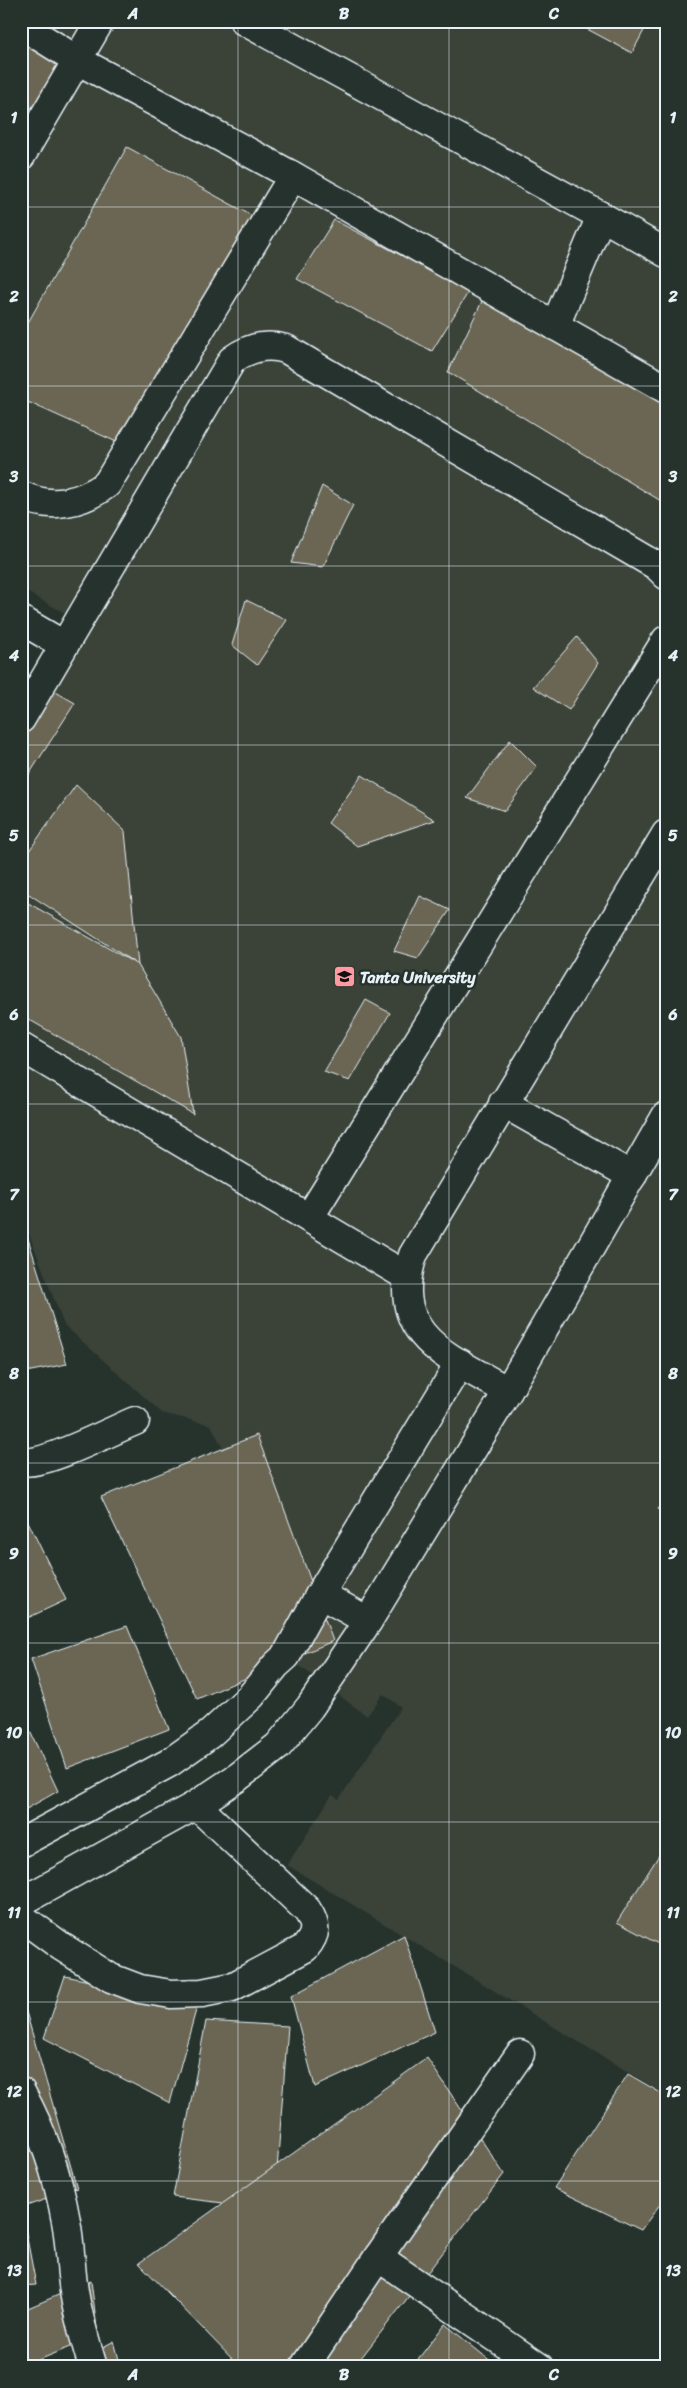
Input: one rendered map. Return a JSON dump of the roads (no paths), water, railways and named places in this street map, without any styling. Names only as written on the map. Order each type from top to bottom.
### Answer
[{"type":"lane","points":[[21,156],[100,21]]},
{"type":"lane","points":[[262,25],[666,253]]},
{"type":"lane","points":[[21,26],[77,60],[293,176],[666,389]]},
{"type":"lane","points":[[21,495],[43,503],[64,503],[94,494],[107,484],[293,176]]},
{"type":"lane","points":[[555,326],[601,216]]},
{"type":"lane","points":[[21,719],[232,360],[242,353],[266,346],[286,349],[657,566],[666,575]]},
{"type":"lane","points":[[21,620],[64,645]]},
{"type":"lane","points":[[309,1218],[663,652]]},
{"type":"lane","points":[[508,1391],[438,1350],[422,1335],[412,1317],[406,1297],[406,1276],[413,1255],[503,1102],[666,834]]},
{"type":"lane","points":[[21,1047],[406,1276]]},
{"type":"lane","points":[[503,1102],[632,1176]]},
{"type":"lane","points":[[21,1902],[196,1805],[238,1777],[278,1746],[326,1686],[368,1621],[508,1391],[666,1116]]},
{"type":"lane","points":[[21,1843],[169,1763],[218,1728],[252,1696],[286,1656],[320,1594],[460,1363]]},
{"type":"lane","points":[[21,1461],[34,1463],[135,1421]]},
{"type":"lane","points":[[320,1594],[368,1621]]},
{"type":"lane","points":[[21,1917],[62,1947],[111,1978],[140,1988],[171,1994],[202,1993],[232,1987],[305,1948],[312,1940],[316,1929],[315,1922],[307,1910],[196,1805]]},
{"type":"lane","points":[[304,2367],[378,2257],[520,2054]]},
{"type":"lane","points":[[21,2092],[35,2119],[58,2187],[71,2252],[74,2295],[83,2335],[93,2367]]},
{"type":"lane","points":[[378,2257],[539,2367]]},
{"type":"place","name":"Tanta University","points":[[344,977]]}]
